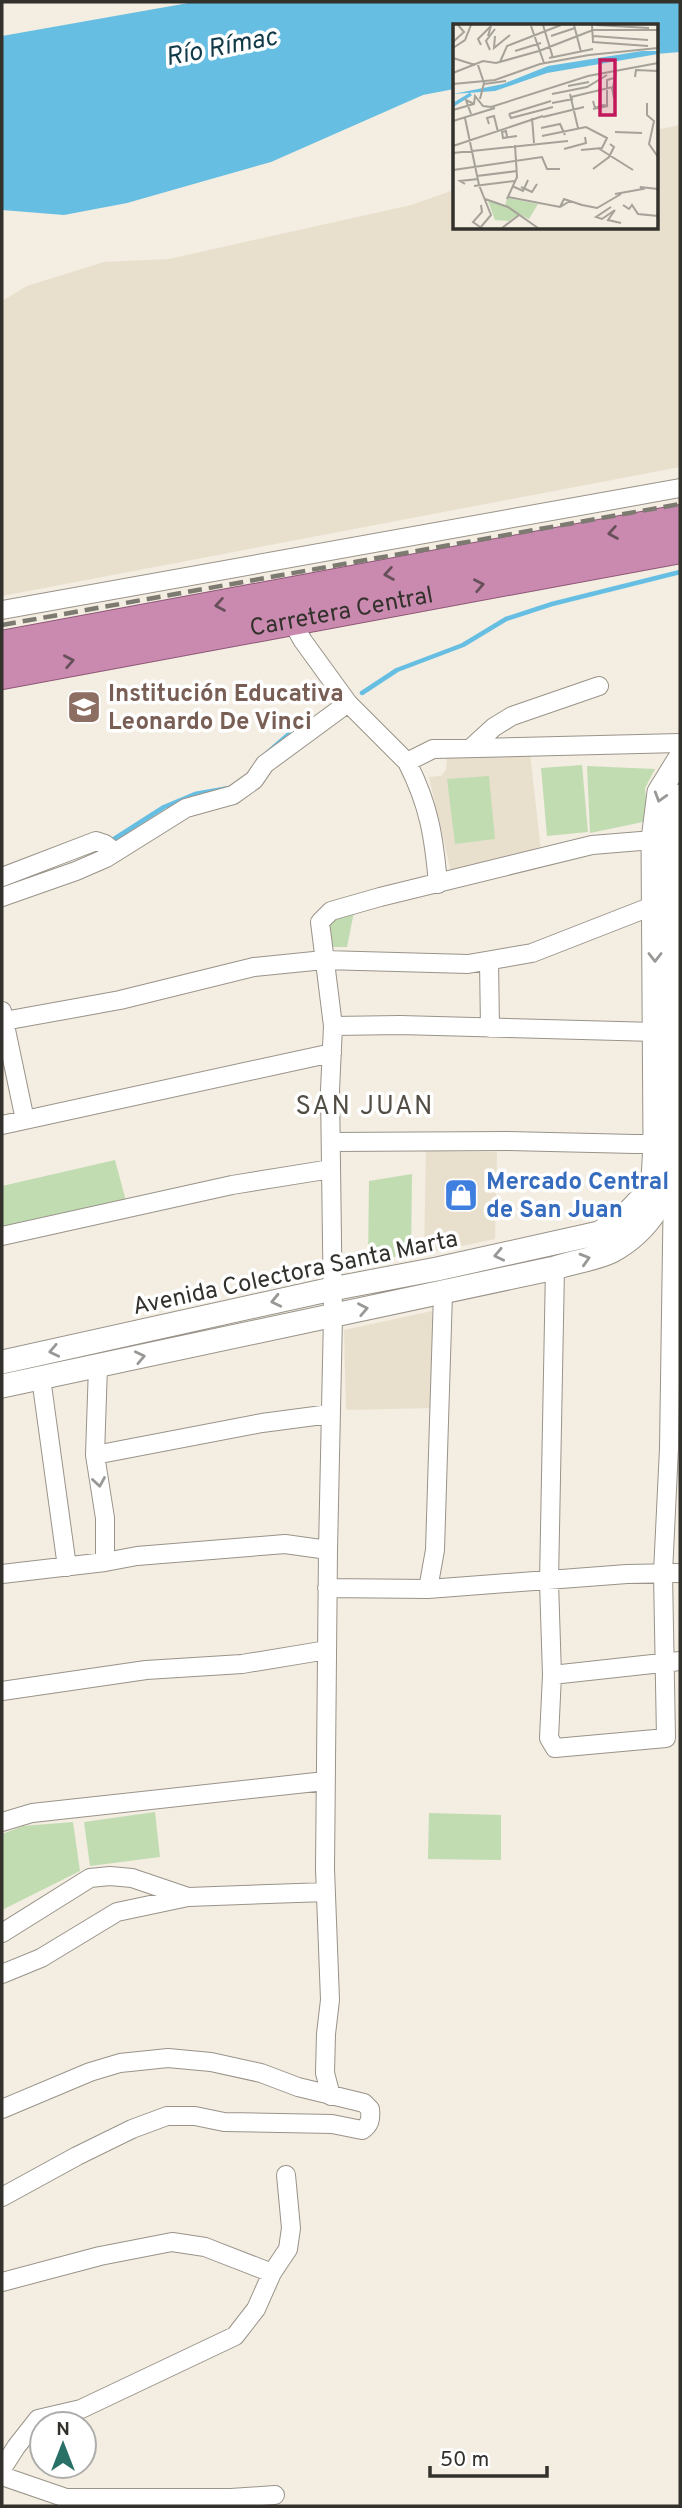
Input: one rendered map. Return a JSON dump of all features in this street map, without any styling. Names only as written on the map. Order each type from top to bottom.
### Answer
[{"type":"highway","name":"Carretera Central","points":[[2,674],[289,606],[680,520]]},
{"type":"highway","name":"Carretera Central","points":[[2,646],[116,625],[289,606],[680,548]]},
{"type":"street","points":[[2,610],[680,488]]},
{"type":"street","points":[[111,590],[116,625]]},
{"type":"street","points":[[289,606],[348,703],[407,762],[419,785],[434,834],[438,884]]},
{"type":"street","points":[[471,748],[494,727],[512,716],[599,685]]},
{"type":"street","points":[[2,897],[76,872],[115,852],[186,808],[233,794],[254,779],[265,764],[348,703]]},
{"type":"street","points":[[407,762],[433,749],[680,743]]},
{"type":"street","name":"Avenida Colectora Santa Marta","points":[[2,1362],[599,1233],[621,1220],[642,1198],[653,1180],[653,840],[659,792],[680,758]]},
{"type":"street","name":"Avenida Colectora Santa Marta","points":[[2,1386],[555,1268],[611,1252],[638,1234],[654,1216],[665,1195],[677,1160],[678,969],[674,824],[680,796]]},
{"type":"street","points":[[331,2096],[325,2073],[330,2000],[326,1781],[333,1315],[333,1027],[320,922],[331,911],[592,845],[653,840]]},
{"type":"street","points":[[2,877],[96,841],[115,852]]},
{"type":"street","points":[[25,1120],[3,1016],[120,1000],[254,967],[324,960],[468,964],[489,961],[532,953],[654,905]]},
{"type":"street","points":[[489,961],[490,1028]]},
{"type":"street","points":[[333,1027],[400,1025],[654,1032]]},
{"type":"street","points":[[2,1125],[332,1053]]},
{"type":"street","points":[[331,1142],[655,1144],[677,1160],[670,1250],[675,1430],[671,1573],[672,1661],[666,1738],[555,1748],[549,1738],[552,1675],[549,1582],[555,1268]]},
{"type":"street","points":[[2,1236],[232,1185],[331,1169]]},
{"type":"street","points":[[428,1589],[435,1550],[443,1293]]},
{"type":"street","points":[[98,1366],[95,1455],[104,1518],[105,1562]]},
{"type":"street","points":[[41,1378],[67,1567]]},
{"type":"street","points":[[95,1455],[262,1423],[330,1415]]},
{"type":"street","points":[[2,1574],[137,1556],[285,1544],[328,1550]]},
{"type":"street","points":[[327,1588],[428,1589],[671,1573]]},
{"type":"street","points":[[2,1691],[146,1670],[242,1664],[327,1650]]},
{"type":"street","points":[[552,1675],[672,1661]]},
{"type":"street","points":[[2,1822],[32,1813],[326,1781]]},
{"type":"street","points":[[2,1933],[90,1878],[132,1878],[188,1897]]},
{"type":"street","points":[[2,1974],[41,1958],[117,1912],[188,1897],[326,1892]]},
{"type":"street","points":[[2,2109],[110,2066],[168,2058],[211,2062],[261,2073],[298,2087],[364,2103],[370,2109],[368,2126],[362,2130],[332,2124],[224,2122],[195,2116],[167,2116],[132,2129],[76,2156],[2,2197]]},
{"type":"street","points":[[2,2469],[38,2419],[81,2409],[235,2336],[256,2309],[272,2273],[288,2249],[291,2228],[286,2175]]},
{"type":"street","points":[[2,2282],[100,2256],[172,2242],[205,2247],[272,2273]]},
{"type":"street","points":[[2,2476],[66,2498],[231,2498],[275,2494]]},
{"type":"shaded area","points":[[680,125],[680,467],[2,596],[2,301],[27,286],[104,262],[169,259],[411,205],[453,190],[453,229],[658,229],[658,130]]},
{"type":"shaded area","points":[[530,753],[541,851],[451,872],[429,777],[441,776],[446,770],[447,758]]},
{"type":"shaded area","name":"Mercado Central de San Juan","points":[[426,1151],[497,1152],[495,1239],[424,1254]]},
{"type":"shaded area","points":[[432,1311],[433,1408],[346,1410],[344,1330]]},
{"type":"green space","points":[[582,765],[588,832],[547,836],[541,768]]},
{"type":"green space","points":[[587,766],[655,769],[645,788],[648,821],[590,833]]},
{"type":"green space","points":[[489,776],[495,839],[455,844],[447,779]]},
{"type":"green space","points":[[354,912],[347,947],[331,947],[328,922]]},
{"type":"green space","points":[[115,1160],[126,1201],[2,1228],[2,1186]]},
{"type":"green space","points":[[412,1174],[411,1253],[368,1263],[369,1181]]},
{"type":"green space","points":[[155,1812],[160,1857],[90,1866],[84,1822]]},
{"type":"green space","points":[[429,1813],[501,1815],[501,1860],[428,1859]]},
{"type":"green space","points":[[73,1822],[80,1871],[2,1910],[2,1834],[23,1826]]},
{"type":"water","name":"Río Rímac","points":[[194,2],[680,2],[680,52],[658,54],[658,24],[453,24],[453,89],[423,95],[271,162],[127,203],[64,215],[2,210],[2,36]]},
{"type":"waterway","points":[[362,693],[397,670],[463,645],[506,619],[552,604],[680,572]]},
{"type":"waterway","points":[[266,754],[290,733],[301,728]]},
{"type":"waterway","points":[[114,839],[164,807],[195,794],[229,788]]},
{"type":"railway","points":[[2,625],[680,504]]},
{"type":"place","name":"Institución Educativa Leonardo De Vinci","points":[[84,707]]},
{"type":"place","name":"Mercado Central de San Juan","points":[[461,1195]]},
{"type":"district","name":"SAN JUAN","points":[[365,1105]]}]
